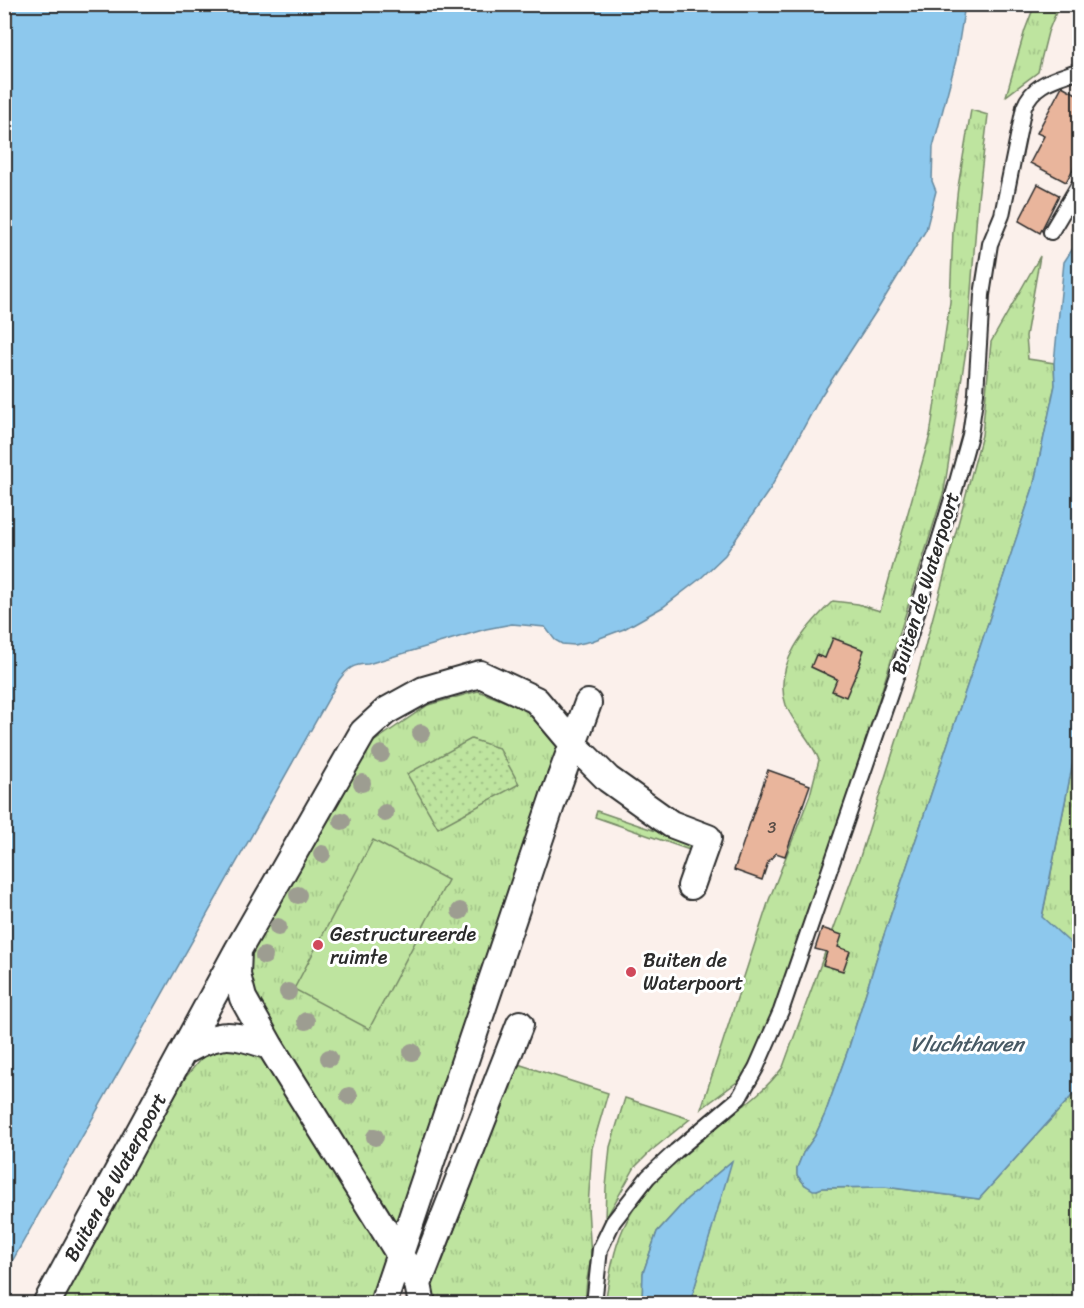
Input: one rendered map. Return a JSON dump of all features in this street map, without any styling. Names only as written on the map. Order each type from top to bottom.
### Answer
[{"type":"street","name":"Buiten de Waterpoort","points":[[46,1304],[238,950],[363,732],[386,711],[424,690],[480,674],[536,700],[573,744],[608,778],[671,824],[708,838],[691,886]]},
{"type":"street","points":[[382,1304],[554,795],[588,703]]},
{"type":"street","points":[[238,950],[237,975],[243,998],[270,1046],[399,1255],[420,1294]]},
{"type":"street","points":[[420,1294],[520,1024]]},
{"type":"street","points":[[185,1051],[204,1040],[226,1034],[270,1046]]},
{"type":"lane","name":"Buiten de Waterpoort","points":[[594,1304],[600,1250],[613,1222],[648,1177],[676,1150],[739,1098],[756,1068],[782,1011],[908,642],[970,435],[976,393],[982,295],[990,244],[1002,215],[1024,107],[1029,95],[1037,87],[1080,70]]},
{"type":"lane","points":[[1051,232],[1080,183]]},
{"type":"green space","points":[[1035,4],[1059,5],[1048,32],[1038,72],[1006,96],[1025,30]]},
{"type":"green space","points":[[971,110],[988,115],[978,199],[967,344],[944,491],[856,773],[773,1012],[745,1076],[701,1109],[769,900],[810,795],[819,760],[786,705],[783,690],[788,661],[803,634],[833,601],[858,604],[880,611],[930,435],[950,302],[953,231],[958,187]]},
{"type":"green space","points":[[1040,256],[1026,336],[1028,359],[1054,363],[1055,385],[1033,488],[880,947],[849,1047],[825,1114],[815,1136],[803,1153],[797,1168],[797,1175],[805,1185],[817,1190],[821,1188],[885,1187],[979,1199],[1079,1088],[1079,1303],[690,1303],[731,1162],[687,1199],[657,1232],[643,1273],[642,1303],[605,1304],[617,1245],[624,1227],[645,1193],[673,1164],[769,1084],[783,1067],[860,857],[917,676],[982,435],[991,342]]},
{"type":"green space","points":[[478,691],[527,710],[553,738],[565,747],[395,1231],[314,1102],[248,978],[245,956],[290,878],[294,880],[306,858],[303,856],[331,805],[336,807],[347,787],[346,780],[366,747],[428,705]]},
{"type":"green space","points":[[1079,732],[1079,951],[1042,918]]},
{"type":"green space","points":[[471,739],[499,748],[519,784],[438,828],[407,774]]},
{"type":"green space","points":[[597,811],[700,846],[698,853],[595,817]]},
{"type":"green space","points":[[373,840],[448,880],[369,1029],[294,989]]},
{"type":"green space","points":[[226,1046],[263,1058],[388,1256],[376,1290],[372,1291],[368,1303],[57,1304],[176,1089],[203,1056]]},
{"type":"green space","points":[[518,1064],[608,1093],[592,1148],[588,1207],[591,1258],[585,1303],[431,1303],[429,1276],[438,1273]]},
{"type":"green space","points":[[625,1098],[690,1119],[635,1167],[605,1220],[610,1147]]},
{"type":"water","points":[[5,4],[965,5],[956,60],[933,147],[932,181],[936,191],[926,230],[821,396],[770,489],[725,555],[701,578],[663,607],[624,629],[592,641],[574,645],[562,644],[555,640],[545,627],[512,624],[486,629],[358,665],[345,673],[5,1274]]},
{"type":"water","name":"Vluchthaven","points":[[1079,239],[1079,732],[1042,917],[1079,951],[1079,1088],[979,1199],[885,1187],[813,1190],[805,1185],[797,1175],[797,1168],[825,1114],[849,1047],[880,947],[1033,488],[1055,385],[1054,363],[1064,262]]},
{"type":"water","points":[[732,1161],[690,1303],[642,1303],[643,1273],[657,1232],[687,1199]]},
{"type":"building","points":[[1062,86],[1080,96],[1080,147],[1077,152],[1080,156],[1066,182],[1030,163],[1044,136],[1037,133]]},
{"type":"building","points":[[1038,184],[1059,195],[1040,233],[1019,221]]},
{"type":"building","points":[[833,638],[864,650],[846,697],[832,691],[837,679],[811,667],[816,655],[825,658]]},
{"type":"building","points":[[768,770],[810,785],[785,856],[776,853],[768,862],[762,880],[734,870]]},
{"type":"building","points":[[822,928],[842,935],[838,947],[850,951],[843,971],[823,965],[827,952],[815,949]]},
{"type":"place","name":"Gestructureerde ruimte","points":[[318,945]]},
{"type":"place","name":"Buiten de Waterpoort","points":[[631,972]]}]
